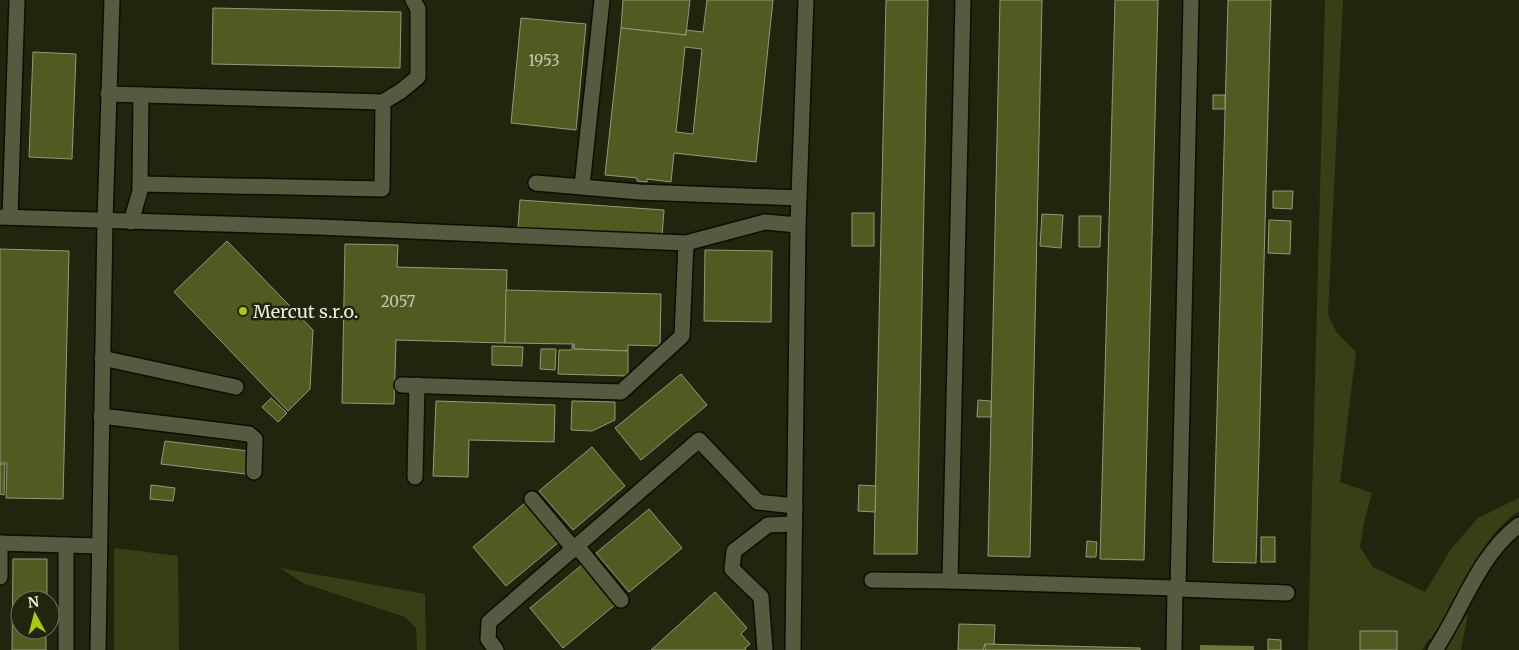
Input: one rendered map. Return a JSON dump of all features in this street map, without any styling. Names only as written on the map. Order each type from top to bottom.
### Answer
[{"type":"street","points":[[17,0],[5,217],[686,243],[765,222],[798,225]]},
{"type":"street","points":[[98,650],[102,358],[112,0]]},
{"type":"street","points":[[108,94],[383,102],[401,91],[418,77],[418,9],[413,0]]},
{"type":"street","points":[[582,186],[602,0]]},
{"type":"street","points":[[793,650],[798,225],[806,0]]},
{"type":"street","points":[[950,581],[963,0]]},
{"type":"street","points":[[1174,650],[1191,0]]},
{"type":"street","points":[[131,222],[140,191],[141,95]]},
{"type":"street","points":[[140,184],[382,189],[383,102]]},
{"type":"street","points":[[536,183],[639,192],[799,198]]},
{"type":"street","points":[[402,385],[621,392],[682,336],[686,243]]},
{"type":"street","points":[[102,358],[236,387]]},
{"type":"street","points":[[415,477],[417,385]]},
{"type":"street","points":[[101,416],[249,434],[255,439],[254,472]]},
{"type":"street","points":[[496,650],[488,639],[489,622],[699,440],[758,502],[795,506]]},
{"type":"street","points":[[532,499],[574,549],[581,551],[621,600]]},
{"type":"street","points":[[764,650],[761,597],[732,569],[734,551],[768,524],[795,524]]},
{"type":"street","points":[[1435,650],[1444,637],[1477,574],[1492,551],[1519,525]]},
{"type":"street","points":[[0,577],[0,543],[99,546]]},
{"type":"street","points":[[66,545],[66,650]]},
{"type":"street","points":[[872,580],[1176,588],[1287,593]]},
{"type":"shaded area","points":[[1325,0],[1343,0],[1328,315],[1337,333],[1356,352],[1340,482],[1372,493],[1364,522],[1360,547],[1373,567],[1425,592],[1451,549],[1478,518],[1519,498],[1519,511],[1505,522],[1481,552],[1460,588],[1435,640],[1429,639],[1422,650],[1308,650]]},
{"type":"shaded area","points":[[114,548],[178,556],[179,650],[114,650]]},
{"type":"shaded area","points":[[280,568],[425,594],[426,650],[417,650],[416,628],[405,617],[303,583]]},
{"type":"shaded area","points":[[1468,613],[1461,650],[1443,650]]},
{"type":"shaded area","points":[[1200,645],[1254,646],[1254,650],[1200,650]]},
{"type":"building","points":[[623,0],[690,0],[686,35],[621,28]]},
{"type":"building","points":[[707,0],[773,0],[756,162],[674,153],[671,182],[647,179],[647,182],[637,181],[637,178],[605,175],[621,28],[686,35],[686,30],[703,32]],"holes":[[[685,47],[702,49],[693,134],[676,132]]]},
{"type":"building","points":[[886,0],[928,0],[917,554],[874,554]]},
{"type":"building","points":[[1000,0],[1042,0],[1030,557],[988,556]]},
{"type":"building","points":[[1115,0],[1158,0],[1144,560],[1100,559]]},
{"type":"building","points":[[1228,0],[1271,0],[1256,563],[1213,562]]},
{"type":"building","points":[[213,8],[401,12],[400,68],[212,64]]},
{"type":"building","points":[[521,18],[586,24],[576,130],[511,123]]},
{"type":"building","points":[[33,52],[76,54],[72,159],[29,157]]},
{"type":"building","points":[[1213,95],[1225,95],[1225,109],[1213,109]]},
{"type":"building","points":[[1273,191],[1293,191],[1292,209],[1273,208]]},
{"type":"building","points":[[520,200],[664,210],[662,237],[518,227]]},
{"type":"building","points":[[852,213],[874,213],[874,246],[852,246]]},
{"type":"building","points":[[1042,214],[1063,215],[1061,248],[1040,246]]},
{"type":"building","points":[[1079,216],[1101,216],[1100,247],[1079,247]]},
{"type":"building","points":[[1269,220],[1291,221],[1290,254],[1268,253]]},
{"type":"building","name":"Mercut s.r.o.","points":[[227,241],[313,330],[310,389],[288,411],[174,292]]},
{"type":"building","points":[[345,244],[398,245],[397,267],[507,270],[505,343],[396,340],[394,404],[342,403]]},
{"type":"building","points":[[0,249],[69,251],[63,499],[6,498],[7,463],[0,463]]},
{"type":"building","points":[[705,250],[772,251],[771,322],[704,321]]},
{"type":"building","points":[[506,290],[661,294],[660,346],[628,345],[628,351],[574,349],[574,344],[505,343]]},
{"type":"building","points":[[572,345],[574,345],[574,349],[628,351],[628,376],[558,374],[559,350],[572,350]]},
{"type":"building","points":[[492,346],[523,347],[522,366],[492,365]]},
{"type":"building","points":[[541,349],[556,349],[555,370],[540,369]]},
{"type":"building","points":[[681,374],[707,405],[641,460],[615,428]]},
{"type":"building","points":[[271,398],[287,413],[278,422],[262,407]]},
{"type":"building","points":[[978,400],[991,401],[991,417],[977,417]]},
{"type":"building","points":[[436,401],[555,405],[554,442],[469,440],[468,477],[433,476]]},
{"type":"building","points":[[572,401],[615,402],[615,420],[592,431],[571,430]]},
{"type":"building","points":[[165,441],[248,451],[246,474],[161,464]]},
{"type":"building","points":[[592,447],[625,486],[573,530],[539,491]]},
{"type":"building","points":[[0,464],[5,464],[4,495],[0,494]]},
{"type":"building","points":[[151,485],[175,488],[173,501],[150,499]]},
{"type":"building","points":[[859,485],[876,486],[875,512],[858,511]]},
{"type":"building","points":[[525,503],[559,542],[506,586],[473,547]]},
{"type":"building","points":[[649,509],[682,548],[629,592],[596,553]]},
{"type":"building","points":[[1261,537],[1275,537],[1275,562],[1261,562]]},
{"type":"building","points":[[1087,541],[1097,542],[1096,557],[1086,557]]},
{"type":"building","points":[[13,559],[47,559],[47,590],[13,590]]},
{"type":"building","points":[[583,564],[616,604],[563,648],[530,608]]},
{"type":"building","points":[[715,592],[747,628],[741,634],[750,644],[745,648],[746,650],[651,650]]},
{"type":"building","points":[[959,624],[995,625],[994,645],[985,644],[983,650],[958,650]]},
{"type":"building","points":[[1360,631],[1397,631],[1397,650],[1360,650]]},
{"type":"building","points":[[1268,639],[1281,640],[1281,650],[1268,650]]},
{"type":"building","points":[[12,640],[46,640],[46,650],[12,650]]},
{"type":"building","points":[[985,644],[1140,648],[1140,650],[985,650]]},
{"type":"place","name":"Mercut s.r.o.","points":[[243,311]]}]
